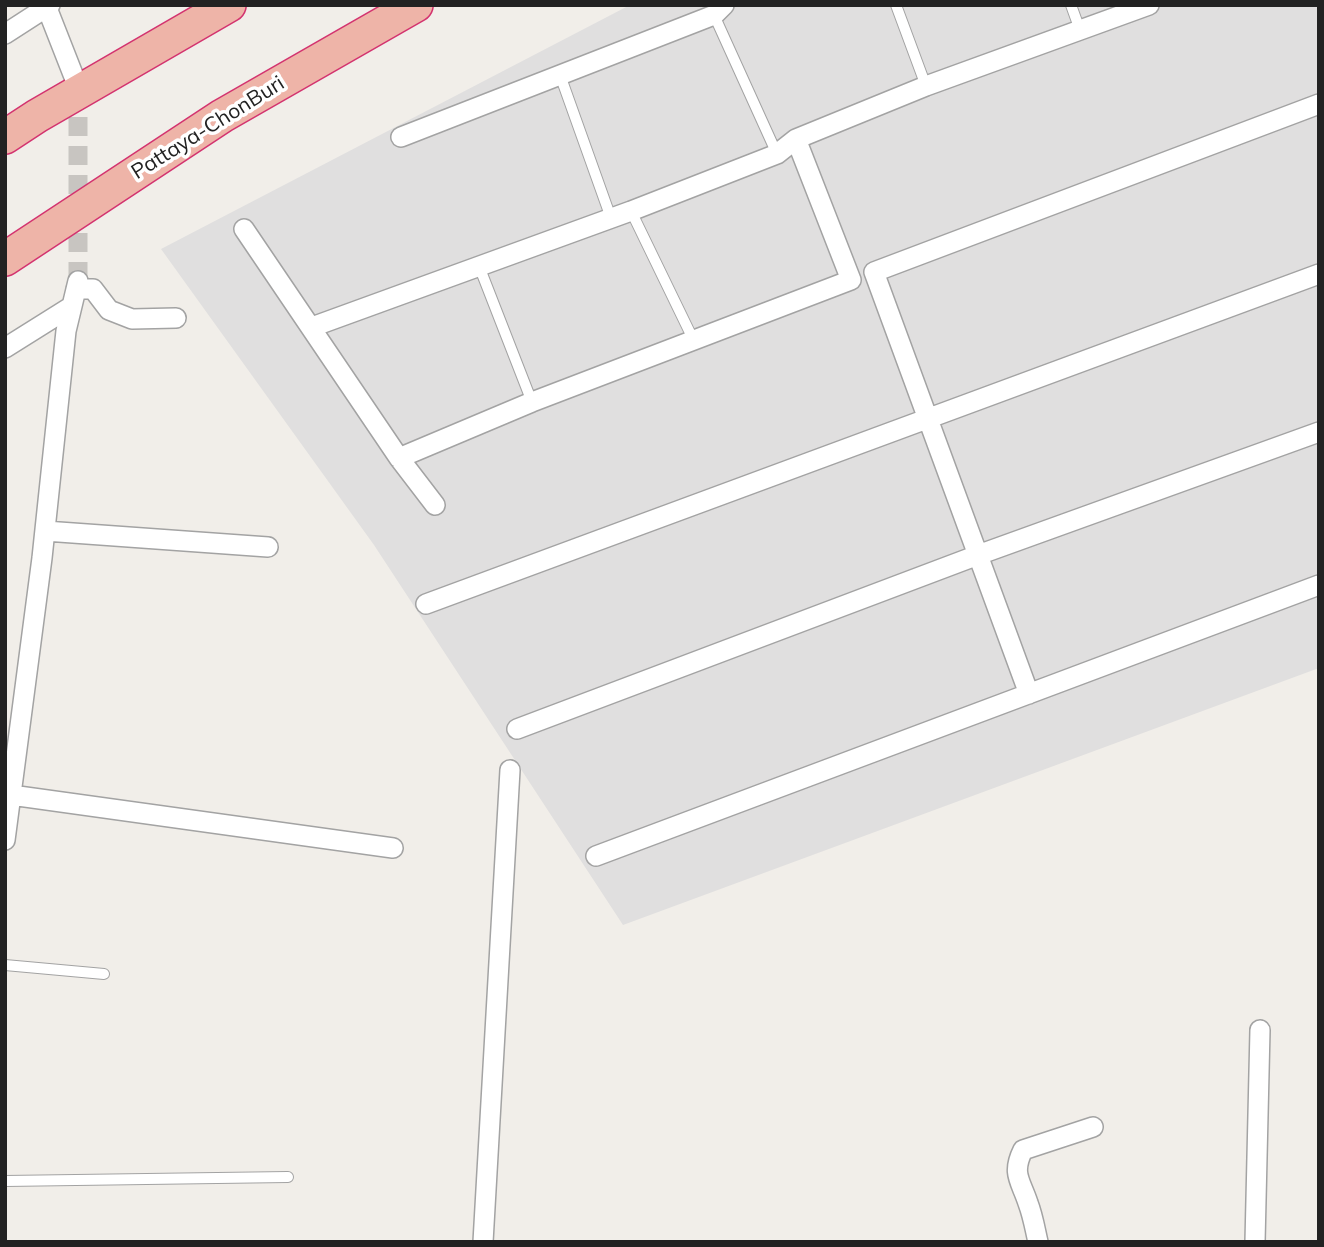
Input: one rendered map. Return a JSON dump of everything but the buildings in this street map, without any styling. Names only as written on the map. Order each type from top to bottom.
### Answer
[{"type":"highway","points":[[5,137],[229,5]]},
{"type":"highway","name":"Pattaya-ChonBuri","points":[[5,259],[222,116],[416,5]]},
{"type":"street","points":[[312,327],[631,211],[777,154],[796,139],[926,86],[1149,5]]},
{"type":"street","points":[[5,34],[49,6],[78,87]]},
{"type":"street","points":[[401,137],[719,10]]},
{"type":"street","points":[[1029,694],[874,272],[1319,104]]},
{"type":"street","points":[[399,458],[532,402],[851,280],[796,139]]},
{"type":"street","points":[[244,229],[399,458],[435,505]]},
{"type":"street","points":[[426,604],[1319,274]]},
{"type":"street","points":[[5,348],[75,292],[93,289],[109,310],[132,320],[176,318]]},
{"type":"street","points":[[5,840],[45,531],[66,331],[75,292]]},
{"type":"street","points":[[517,729],[978,555],[1319,432]]},
{"type":"street","points":[[45,531],[268,548]]},
{"type":"street","points":[[596,856],[1319,585]]},
{"type":"street","points":[[483,1242],[510,770]]},
{"type":"street","points":[[11,795],[393,848]]},
{"type":"street","points":[[1255,1242],[1260,1030]]},
{"type":"street","points":[[1038,1242],[1028,1203],[1017,1176],[1017,1162],[1023,1150],[1093,1127]]},
{"type":"lane","points":[[896,5],[926,86]]},
{"type":"lane","points":[[1071,5],[1080,30]]},
{"type":"lane","points":[[719,10],[777,154]]},
{"type":"lane","points":[[560,75],[611,218]]},
{"type":"lane","points":[[631,211],[694,341]]},
{"type":"lane","points":[[479,265],[532,402]]},
{"type":"lane","points":[[5,965],[104,974]]},
{"type":"lane","points":[[5,1181],[288,1177]]},
{"type":"shaded area","points":[[630,5],[1319,5],[1319,668],[623,925],[374,545],[161,249]]},
{"type":"tunnel","points":[[78,87],[78,281]]}]
